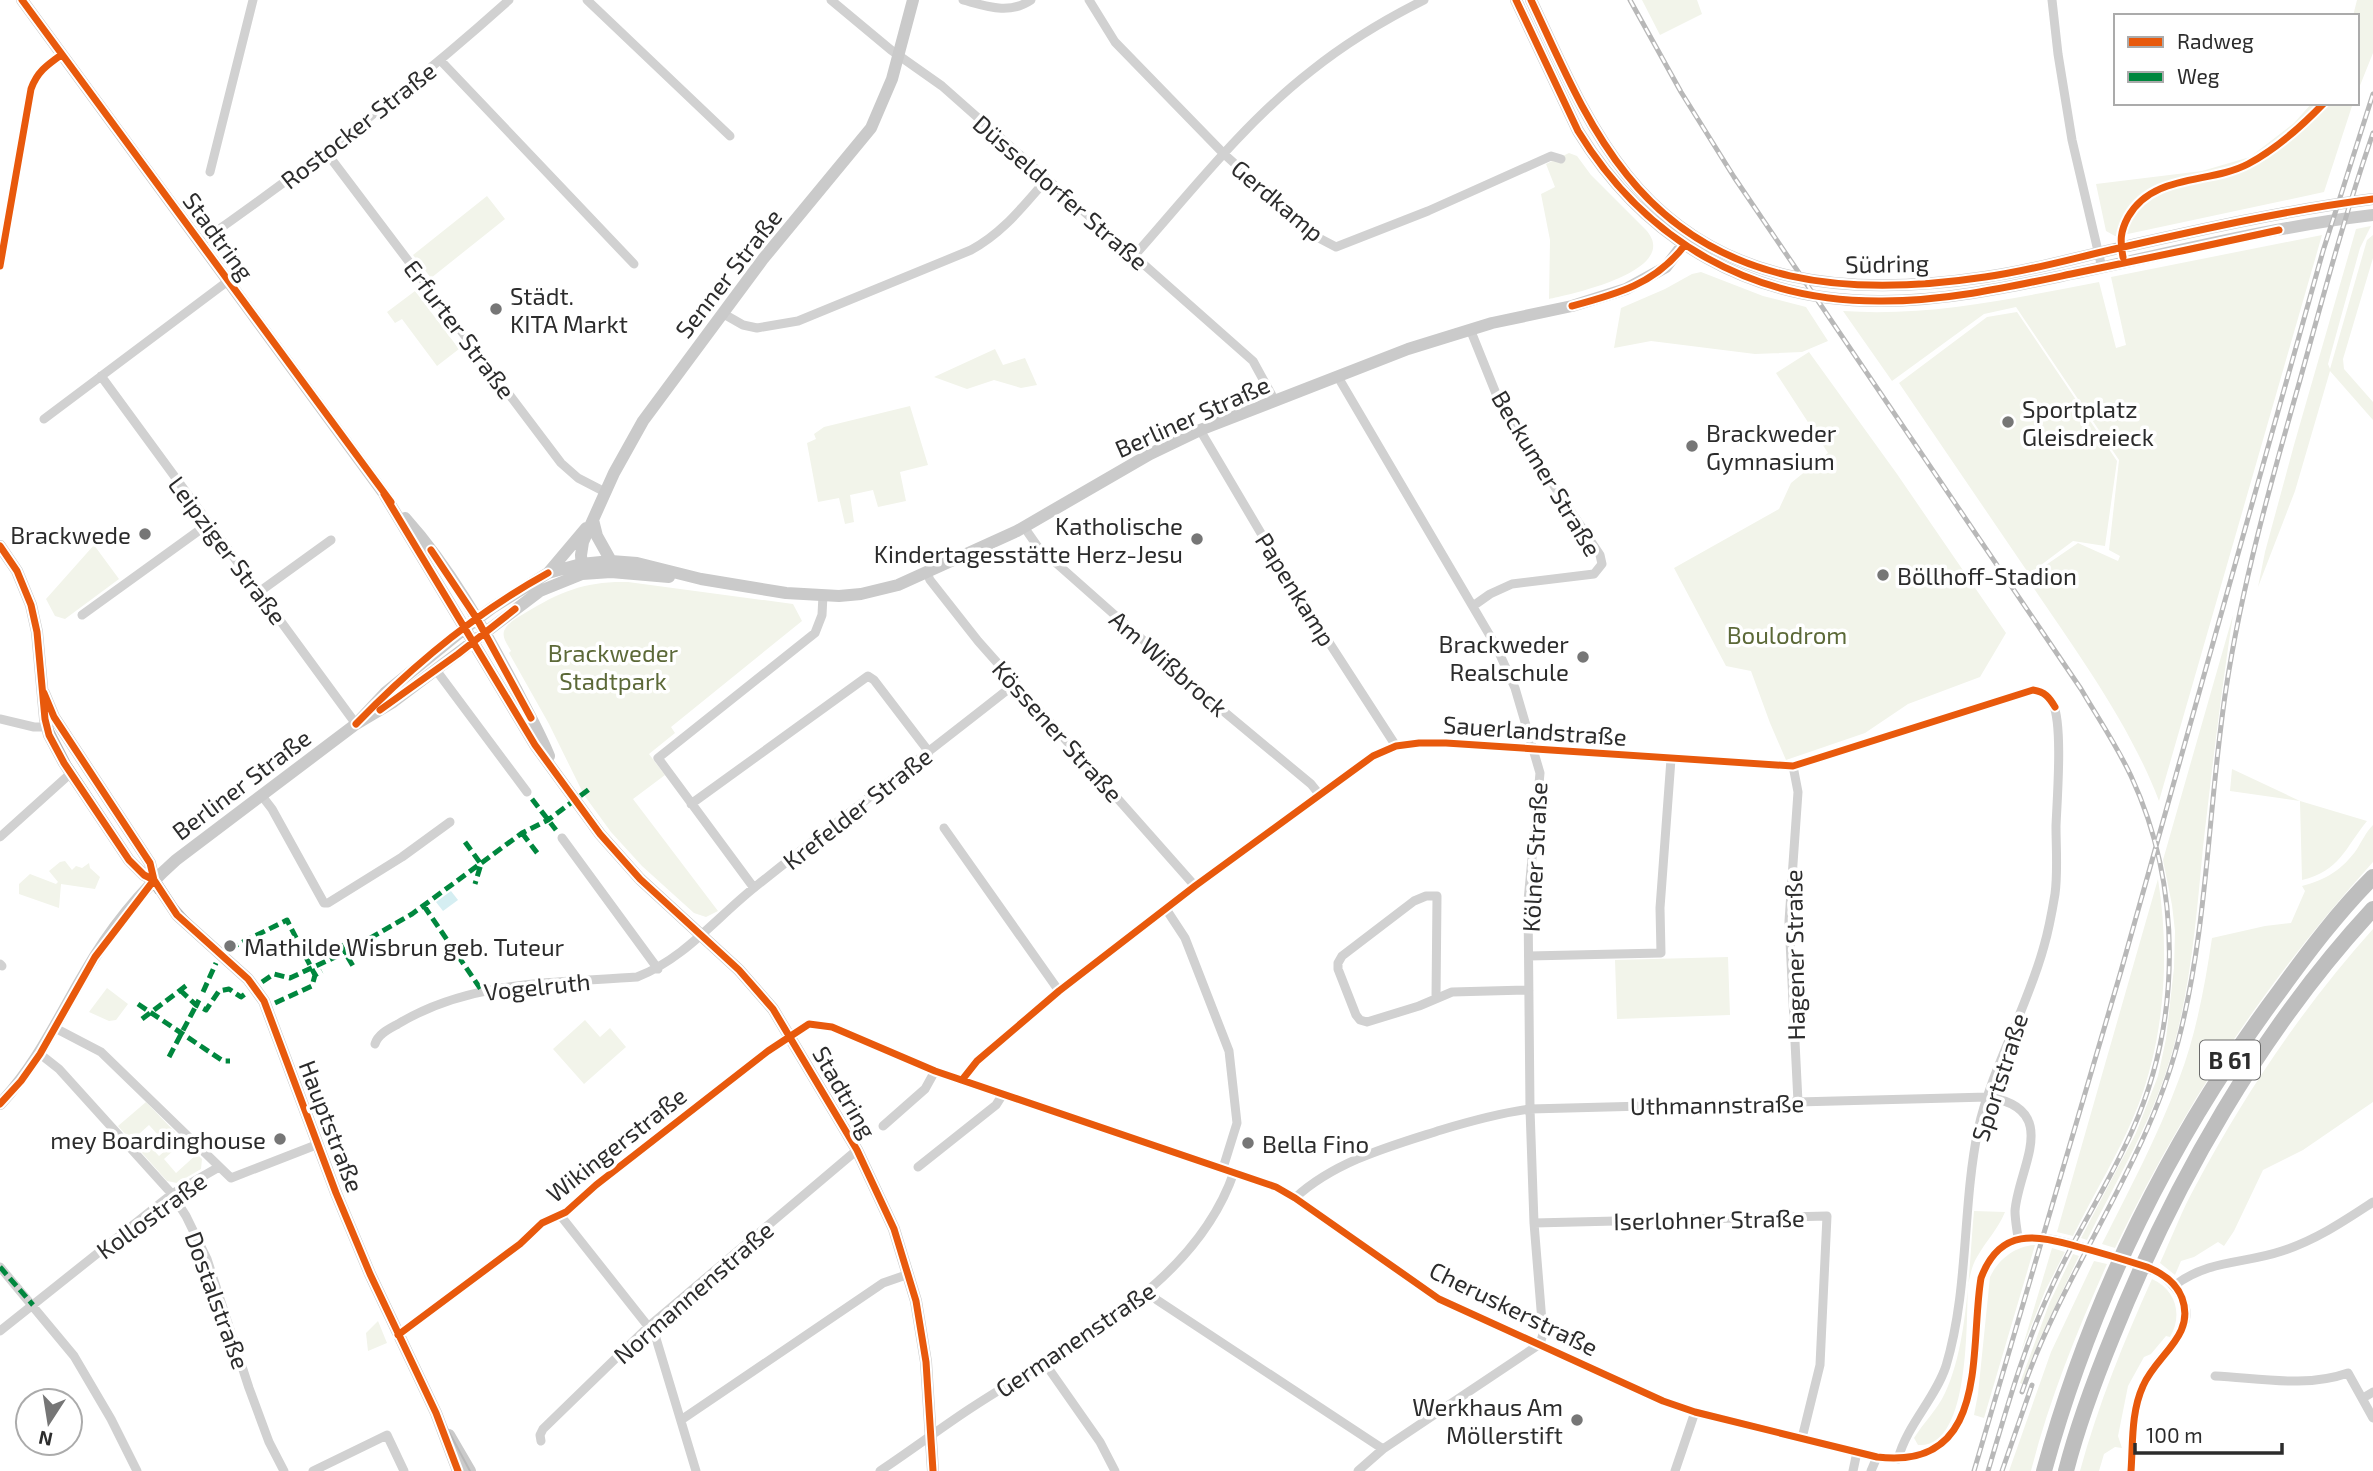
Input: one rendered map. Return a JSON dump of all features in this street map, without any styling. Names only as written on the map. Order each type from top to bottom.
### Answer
[{"type":"highway","name":"B 61","points":[[2044,1471],[2052,1440],[2094,1323],[2132,1237],[2177,1149],[2231,1059],[2261,1016],[2307,953],[2373,877]]},
{"type":"highway","name":"B 61","points":[[2066,1471],[2101,1364],[2131,1292],[2171,1207],[2219,1119],[2274,1035],[2373,909]]},
{"type":"street","name":"Stadtring","points":[[22,0],[384,494],[535,745],[600,835],[640,879],[739,970],[790,1035],[857,1150],[894,1229],[909,1274],[922,1336],[933,1471]]},
{"type":"street","points":[[32,0],[36,19]]},
{"type":"street","points":[[210,172],[253,0]]},
{"type":"street","name":"Rostocker Straße","points":[[201,242],[326,152],[441,61],[509,0]]},
{"type":"street","points":[[587,0],[730,136]]},
{"type":"street","name":"Düsseldorfer Straße","points":[[831,0],[899,56],[942,86],[1253,362],[1275,401]]},
{"type":"street","name":"Senner Straße","points":[[582,569],[583,542],[605,492],[643,421],[763,259],[871,128],[885,100],[913,0]]},
{"type":"street","points":[[963,0],[1006,9],[1021,7],[1031,0]]},
{"type":"street","name":"Gerdkamp","points":[[1089,0],[1115,42],[1224,154],[1315,236],[1336,247],[1428,211],[1551,156],[1561,159]]},
{"type":"street","points":[[1134,256],[1224,154],[1309,72],[1351,41],[1424,0]]},
{"type":"street","name":"Südring","points":[[1516,0],[1578,131],[1620,189],[1648,217],[1688,240],[1762,270],[1820,282],[1882,286],[1985,277],[2306,209],[2373,199]]},
{"type":"street","name":"Südring","points":[[1531,0],[1588,121],[1628,176],[1709,260],[1760,283],[1828,299],[1882,301],[1955,296],[2304,225],[2373,215]]},
{"type":"street","points":[[2052,0],[2071,139],[2102,268]]},
{"type":"street","points":[[0,266],[35,78],[61,55]]},
{"type":"street","points":[[441,61],[634,264]]},
{"type":"street","name":"Erfurter Straße","points":[[326,152],[561,463],[578,478],[605,492]]},
{"type":"street","points":[[722,313],[743,325],[757,328],[797,321],[959,255],[990,240],[1008,225],[1047,179]]},
{"type":"street","name":"Berliner Straße","points":[[356,724],[385,693],[464,629],[548,573],[582,569],[611,561],[786,593],[861,594],[898,585],[1024,527],[1150,454],[1200,430],[1408,349],[1470,329],[1572,306],[1626,289],[1667,267],[1688,240]]},
{"type":"street","points":[[44,419],[228,281]]},
{"type":"street","name":"Beckumer Straße","points":[[1470,329],[1501,406],[1600,555],[1602,564],[1594,574],[1512,584],[1473,606]]},
{"type":"street","name":"Leipziger Straße","points":[[101,376],[356,724]]},
{"type":"street","name":"Kölner Straße","points":[[1338,377],[1508,670],[1539,764],[1540,784],[1528,901],[1530,1109],[1534,1223],[1543,1334],[1540,1344]]},
{"type":"street","name":"Papenkamp","points":[[1200,430],[1288,579],[1396,746]]},
{"type":"street","name":"Stadtring","points":[[384,494],[419,533],[477,619],[545,744],[555,771]]},
{"type":"street","points":[[593,520],[597,536],[611,561]]},
{"type":"street","points":[[548,573],[593,520]]},
{"type":"street","points":[[82,615],[208,524]]},
{"type":"street","name":"Am Wißbrock","points":[[1024,527],[1038,547],[1222,710],[1311,784],[1319,794]]},
{"type":"street","points":[[259,592],[331,540]]},
{"type":"street","name":"Hauptstraße","points":[[0,546],[23,582],[31,605],[37,632],[46,727],[71,773],[129,860],[153,880]]},
{"type":"street","name":"Berliner Straße","points":[[0,1104],[40,1054],[86,970],[153,880],[356,724],[393,702],[540,592],[582,569],[701,579]]},
{"type":"street","name":"Kössener Straße","points":[[927,573],[978,641],[1195,886]]},
{"type":"street","points":[[754,888],[658,758],[815,632],[822,615],[823,595]]},
{"type":"street","points":[[436,670],[527,792]]},
{"type":"street","points":[[691,804],[867,676],[874,680],[929,752]]},
{"type":"street","name":"Krefelder Straße","points":[[702,935],[754,888],[1016,683]]},
{"type":"street","name":"Sauerlandstraße","points":[[962,1080],[977,1061],[1059,991],[1195,886],[1373,756],[1396,746],[1446,743],[1793,766],[2034,690],[2041,691]]},
{"type":"street","name":"Sportstraße","points":[[1898,1459],[1903,1442],[1945,1369],[1960,1303],[1970,1183],[1979,1130],[1988,1097],[2043,950],[2055,891],[2058,743],[2055,706],[2041,691]]},
{"type":"street","name":"Hauptstraße","points":[[44,693],[54,717],[150,863],[153,880],[177,915],[248,979],[264,1001],[316,1145],[366,1265],[436,1413],[470,1471]]},
{"type":"street","points":[[0,719],[46,727]]},
{"type":"street","points":[[1529,956],[1661,953],[1660,908],[1671,759]]},
{"type":"street","name":"Hagener Straße","points":[[1793,766],[1798,792],[1789,921],[1798,1102]]},
{"type":"street","points":[[0,838],[71,773]]},
{"type":"street","points":[[262,796],[272,809],[324,903],[384,869],[450,822]]},
{"type":"street","points":[[944,828],[1059,991]]},
{"type":"street","points":[[562,838],[657,969]]},
{"type":"street","points":[[1436,998],[1437,896],[1426,896],[1414,901],[1342,956],[1338,963],[1338,969],[1360,1020],[1367,1022],[1419,1006],[1452,992],[1529,990]]},
{"type":"street","points":[[1166,909],[1185,938],[1229,1051],[1237,1123],[1223,1168]]},
{"type":"street","name":"Vogelruth","points":[[375,1044],[381,1035],[412,1015],[432,1005],[465,995],[502,988],[637,977],[657,969],[702,935]]},
{"type":"street","name":"Cheruskerstraße","points":[[790,1035],[810,1024],[823,1025],[935,1071],[1276,1187],[1430,1293],[1664,1401],[1695,1412],[1877,1457],[1898,1459],[1921,1455],[1942,1444],[1963,1419],[1971,1384],[1981,1278],[1995,1252],[2018,1238]]},
{"type":"street","points":[[55,1028],[88,1044],[119,1068],[219,1167]]},
{"type":"street","name":"Wikingerstraße","points":[[398,1335],[520,1244],[542,1223],[559,1215],[790,1035]]},
{"type":"street","name":"Dostalstraße","points":[[40,1054],[59,1069],[172,1194],[200,1240],[249,1388],[269,1443],[284,1471]]},
{"type":"street","points":[[883,1126],[925,1089],[935,1071]]},
{"type":"street","points":[[918,1167],[996,1105],[1003,1094]]},
{"type":"street","name":"Uthmannstraße","points":[[1295,1198],[1311,1185],[1379,1149],[1501,1112],[1530,1109],[1988,1097],[2005,1100],[2017,1106],[2031,1133],[2030,1153],[2015,1210],[2018,1238]]},
{"type":"street","name":"Kollostraße","points":[[0,1331],[172,1194],[219,1167],[231,1178],[316,1145]]},
{"type":"street","name":"Normannenstraße","points":[[541,1441],[542,1429],[648,1326],[857,1150]]},
{"type":"street","name":"Germanenstraße","points":[[880,1471],[1150,1291],[1198,1237],[1234,1172]]},
{"type":"street","points":[[2175,1285],[2205,1267],[2280,1252],[2301,1244],[2325,1233],[2373,1202]]},
{"type":"street","points":[[559,1215],[648,1326],[659,1344],[696,1471]]},
{"type":"street","name":"Iserlohner Straße","points":[[1534,1223],[1827,1216],[1820,1366],[1802,1438]]},
{"type":"street","points":[[2018,1238],[2047,1238],[2106,1255]]},
{"type":"street","points":[[0,1267],[74,1356],[111,1419],[137,1471]]},
{"type":"street","points":[[2131,1471],[2135,1414],[2142,1388],[2147,1377],[2180,1336],[2185,1322],[2186,1309],[2181,1294],[2175,1285],[2160,1273]]},
{"type":"street","points":[[681,1420],[883,1283],[909,1274]]},
{"type":"street","points":[[1150,1291],[1157,1300],[1383,1449]]},
{"type":"street","points":[[1358,1471],[1383,1449],[1540,1344]]},
{"type":"street","points":[[1044,1362],[1100,1442],[1115,1471]]},
{"type":"street","points":[[2215,1376],[2312,1381],[2329,1380],[2348,1373],[2373,1418]]},
{"type":"street","points":[[2363,1398],[2373,1392]]},
{"type":"street","points":[[1675,1471],[1695,1412]]},
{"type":"street","name":"Hauptstraße","points":[[436,1413],[458,1471]]},
{"type":"street","points":[[313,1471],[387,1435],[404,1471]]},
{"type":"street","points":[[1853,1471],[1857,1452]]},
{"type":"street","points":[[1871,1471],[1877,1457]]},
{"type":"green space","points":[[1642,0],[1697,0],[1702,14],[1660,35]]},
{"type":"green space","points":[[2357,0],[2373,0],[2373,53],[2359,88],[2359,14],[2354,14]]},
{"type":"green space","points":[[2310,105],[2352,105],[2324,192],[2123,235],[2115,236],[2106,231],[2096,184],[2202,171],[2250,157],[2294,123]]},
{"type":"green space","points":[[1569,153],[1577,156],[1591,175],[1646,230],[1653,244],[1649,257],[1620,278],[1549,299],[1550,240],[1541,194],[1555,187],[1546,164]]},
{"type":"green space","points":[[487,196],[505,219],[431,278],[413,255]]},
{"type":"green space","points":[[2371,226],[2360,248],[2328,364],[2330,369],[2367,240],[2373,235],[2373,258],[2343,359],[2344,369],[2373,402],[2373,420],[2330,371],[2295,491],[2258,587],[2294,445],[2356,229]]},
{"type":"green space","points":[[2322,235],[2159,801],[2116,714],[2027,578],[2078,543],[2118,561],[2120,556],[2109,550],[2119,460],[2016,307],[1984,314],[1892,381],[1843,311],[1940,309],[2099,282],[2116,348],[2126,345],[2111,277]]},
{"type":"green space","points":[[1701,272],[1763,296],[1806,307],[1828,341],[1802,352],[1755,354],[1651,341],[1614,348],[1621,308]]},
{"type":"green space","points":[[415,291],[459,349],[437,366],[402,319],[395,323],[387,312]]},
{"type":"green space","name":"Sportplatz Gleisdreieck","points":[[2017,312],[2117,461],[2105,546],[2073,541],[2029,574],[1899,383],[1987,317]]},
{"type":"green space","points":[[995,349],[1003,365],[1025,358],[1037,385],[1021,388],[994,380],[967,389],[934,377]]},
{"type":"green space","name":"Boulodrom","points":[[1809,352],[2006,633],[1980,677],[1908,704],[1865,733],[1786,760],[1751,671],[1726,666],[1674,568],[1779,509],[1791,483],[1828,453],[1776,373]]},
{"type":"green space","points":[[910,406],[928,465],[900,472],[906,501],[878,507],[873,490],[850,495],[854,522],[845,524],[839,498],[818,502],[807,443],[816,439],[814,434],[824,427]]},
{"type":"green space","points":[[94,545],[119,579],[65,619],[55,616],[46,599]]},
{"type":"green space","name":"Brackweder Stadtpark","points":[[628,582],[793,604],[802,621],[671,727],[675,733],[649,754],[665,775],[633,799],[718,911],[706,917],[694,913],[642,866],[611,832],[584,795],[549,724],[509,653],[511,651],[504,636],[505,628],[513,620],[562,593],[599,583]]},
{"type":"green space","points":[[2233,615],[2213,760],[2191,960],[2181,1017],[2158,1094],[2130,1157],[2087,1240],[2081,1238],[2136,1133],[2158,1076],[2166,1039],[2175,931],[2163,860]]},
{"type":"green space","points":[[2232,769],[2300,801],[2230,791]]},
{"type":"green space","points":[[2300,801],[2367,821],[2333,864],[2325,871],[2302,880]]},
{"type":"green space","points":[[2373,825],[2373,862],[2297,953],[2230,1046],[2170,1143],[2115,1248],[2102,1244],[2153,1142],[2179,1079],[2199,1010],[2212,938],[2291,923],[2305,891],[2302,886],[2326,877],[2340,868],[2352,856]]},
{"type":"green space","points":[[65,861],[72,870],[76,866],[82,868],[89,863],[90,868],[100,877],[95,889],[61,884],[59,908],[19,894],[19,884],[30,874],[56,884],[58,882],[49,871]]},
{"type":"green space","points":[[2158,879],[2164,936],[2163,994],[2147,1079],[2123,1140],[2073,1236],[2057,1232]]},
{"type":"green space","points":[[2373,929],[2373,1102],[2303,1150],[2263,1170],[2224,1246],[2218,1242],[2194,1257],[2181,1261],[2175,1275],[2160,1263],[2186,1204],[2215,1151],[2277,1051],[2323,989]]},
{"type":"green space","points":[[1728,957],[1730,1015],[1617,1019],[1615,960]]},
{"type":"green space","points":[[107,988],[128,1004],[116,1020],[109,1021],[89,1012]]},
{"type":"green space","points":[[585,1020],[600,1037],[610,1028],[626,1047],[584,1084],[553,1049]]},
{"type":"green space","points":[[146,1102],[175,1132],[167,1139],[162,1133],[159,1136],[149,1125],[139,1134],[159,1156],[182,1136],[187,1142],[164,1159],[176,1173],[197,1154],[202,1159],[201,1169],[177,1183],[167,1181],[118,1126]]},
{"type":"green space","points":[[1974,1211],[2005,1212],[1975,1260],[1968,1284]]},
{"type":"green space","points":[[2035,1245],[1984,1418],[1974,1415],[1990,1277],[2008,1255]]},
{"type":"green space","points":[[2052,1248],[2065,1252],[2045,1291],[2021,1352]]},
{"type":"green space","points":[[2073,1254],[2079,1256],[2040,1338],[2022,1384],[2020,1383],[2049,1304]]},
{"type":"green space","points":[[2094,1261],[2107,1264],[2064,1366],[2031,1471],[2009,1471],[2051,1352]]},
{"type":"green space","points":[[2152,1279],[2172,1296],[2176,1312],[2174,1329],[2170,1337],[2166,1336],[2151,1354],[2144,1357],[2128,1386],[2118,1436],[2122,1448],[2115,1447],[2104,1454],[2099,1471],[2080,1471],[2112,1374]]},
{"type":"green space","points":[[1968,1287],[1965,1352],[1957,1405],[1948,1426],[1935,1441],[1918,1445],[1914,1438],[1942,1399],[1953,1374],[1963,1329]]},
{"type":"green space","points":[[378,1321],[387,1343],[368,1351],[366,1333]]},
{"type":"water","points":[[451,891],[458,900],[443,911],[436,902]]},
{"type":"tunnel","points":[[2106,1254],[2160,1273]]},
{"type":"tram line","points":[[0,541],[18,567],[35,611],[47,695],[54,717],[176,905],[207,940],[249,976],[265,997],[323,1157],[371,1273],[435,1406],[470,1471]]},
{"type":"tram line","points":[[50,724],[70,763],[156,893]]},
{"type":"railway","points":[[1630,0],[1681,92],[1734,177],[2081,689],[2131,776],[2148,818],[2160,862],[2167,907],[2167,999],[2160,1044],[2148,1088],[2123,1151],[2059,1271],[2040,1313],[1988,1471]]},
{"type":"railway","points":[[1974,1471],[2121,971],[2323,251],[2373,94]]},
{"type":"railway","points":[[2022,1392],[2059,1304],[2146,1132],[2164,1088],[2178,1042],[2196,955],[2220,733],[2240,611],[2278,457],[2373,133]]},
{"type":"railway","points":[[2002,1471],[2032,1385]]},
{"type":"marked path","points":[[262,982],[274,974],[290,978],[346,952],[412,914],[522,833],[548,820],[592,787]]},
{"type":"marked path","points":[[532,799],[556,830]]},
{"type":"marked path","points":[[522,833],[538,854]]},
{"type":"marked path","points":[[465,842],[481,864],[475,884]]},
{"type":"marked path","points":[[424,906],[482,991]]},
{"type":"marked path","points":[[229,949],[287,920],[315,975]]},
{"type":"marked path","points":[[340,944],[353,966]]},
{"type":"marked path","points":[[203,992],[216,963]]},
{"type":"marked path","points":[[275,1003],[312,986],[315,975],[322,971]]},
{"type":"marked path","points":[[142,1019],[187,985]]},
{"type":"marked path","points":[[180,990],[196,1005],[206,1010],[219,991],[229,989],[241,997],[245,994]]},
{"type":"marked path","points":[[169,1057],[199,1000]]},
{"type":"marked path","points":[[138,1004],[223,1061],[230,1061]]},
{"type":"marked path","points":[[0,1267],[33,1305]]},
{"type":"cycle path","points":[[22,0],[391,502]]},
{"type":"cycle path","points":[[1516,0],[1578,131],[1605,170],[1636,205],[1670,234],[1707,258],[1747,277],[1789,290],[1834,299],[1882,301],[1954,296],[2024,284],[2279,230]]},
{"type":"cycle path","points":[[1531,0],[1586,113],[1627,175],[1663,213],[1702,241],[1745,262],[1790,276],[1837,283],[1886,285],[1985,277],[2246,220],[2373,199]]},
{"type":"cycle path","points":[[0,266],[31,89],[39,73],[61,55]]},
{"type":"cycle path","points":[[2123,257],[2123,227],[2139,203],[2152,193],[2167,186],[2217,175],[2248,164],[2288,136],[2322,105]]},
{"type":"cycle path","points":[[1572,306],[1620,292],[1648,279],[1661,270],[1684,246]]},
{"type":"cycle path","points":[[384,494],[535,745],[600,834],[640,879],[739,970],[773,1009],[857,1150],[894,1229],[916,1301],[926,1362],[933,1471]]},
{"type":"cycle path","points":[[0,546],[17,571],[31,605],[37,632],[45,719],[49,735],[64,763],[129,860],[144,875],[154,880]]},
{"type":"cycle path","points":[[431,550],[477,619],[531,718]]},
{"type":"cycle path","points":[[356,724],[446,641],[496,605],[548,573]]},
{"type":"cycle path","points":[[380,710],[515,609]]},
{"type":"cycle path","points":[[962,1080],[977,1061],[1059,991],[1195,886],[1373,756],[1396,746],[1446,743],[1793,766],[2033,690],[2041,692],[2055,707]]},
{"type":"cycle path","points":[[44,693],[54,717],[150,863],[154,880],[177,915],[248,979],[264,1001],[336,1193],[370,1274],[436,1413],[458,1471]]},
{"type":"cycle path","points":[[0,1104],[40,1054],[95,957],[154,880]]},
{"type":"cycle path","points":[[398,1335],[520,1244],[542,1223],[566,1212],[596,1185],[768,1051],[809,1024],[832,1027],[935,1071],[1276,1187],[1439,1299],[1663,1401],[1695,1412],[1877,1457],[1914,1456],[1940,1445],[1957,1425],[1967,1399],[1973,1370],[1981,1278],[1998,1250],[2009,1243],[2034,1238],[2063,1243],[2147,1267],[2163,1275],[2176,1287],[2185,1311],[2179,1334],[2149,1375],[2139,1396],[2133,1428],[2131,1471]]},
{"type":"place","name":"Städt. KITA Markt","points":[[496,309]]},
{"type":"place","name":"Sportplatz Gleisdreieck","points":[[2008,422]]},
{"type":"place","name":"Brackweder Gymnasium","points":[[1692,446]]},
{"type":"place","name":"Brackwede","points":[[145,534]]},
{"type":"place","name":"Katholische Kindertagesstätte Herz-Jesu","points":[[1197,539]]},
{"type":"place","name":"Böllhoff-Stadion","points":[[1883,575]]},
{"type":"place","name":"Brackweder Realschule","points":[[1583,657]]},
{"type":"place","name":"Mathilde Wisbrun geb. Tuteur","points":[[230,946]]},
{"type":"place","name":"mey Boardinghouse","points":[[280,1139]]},
{"type":"place","name":"Bella Fino","points":[[1248,1143]]},
{"type":"place","name":"Werkhaus Am Möllerstift","points":[[1577,1420]]}]
